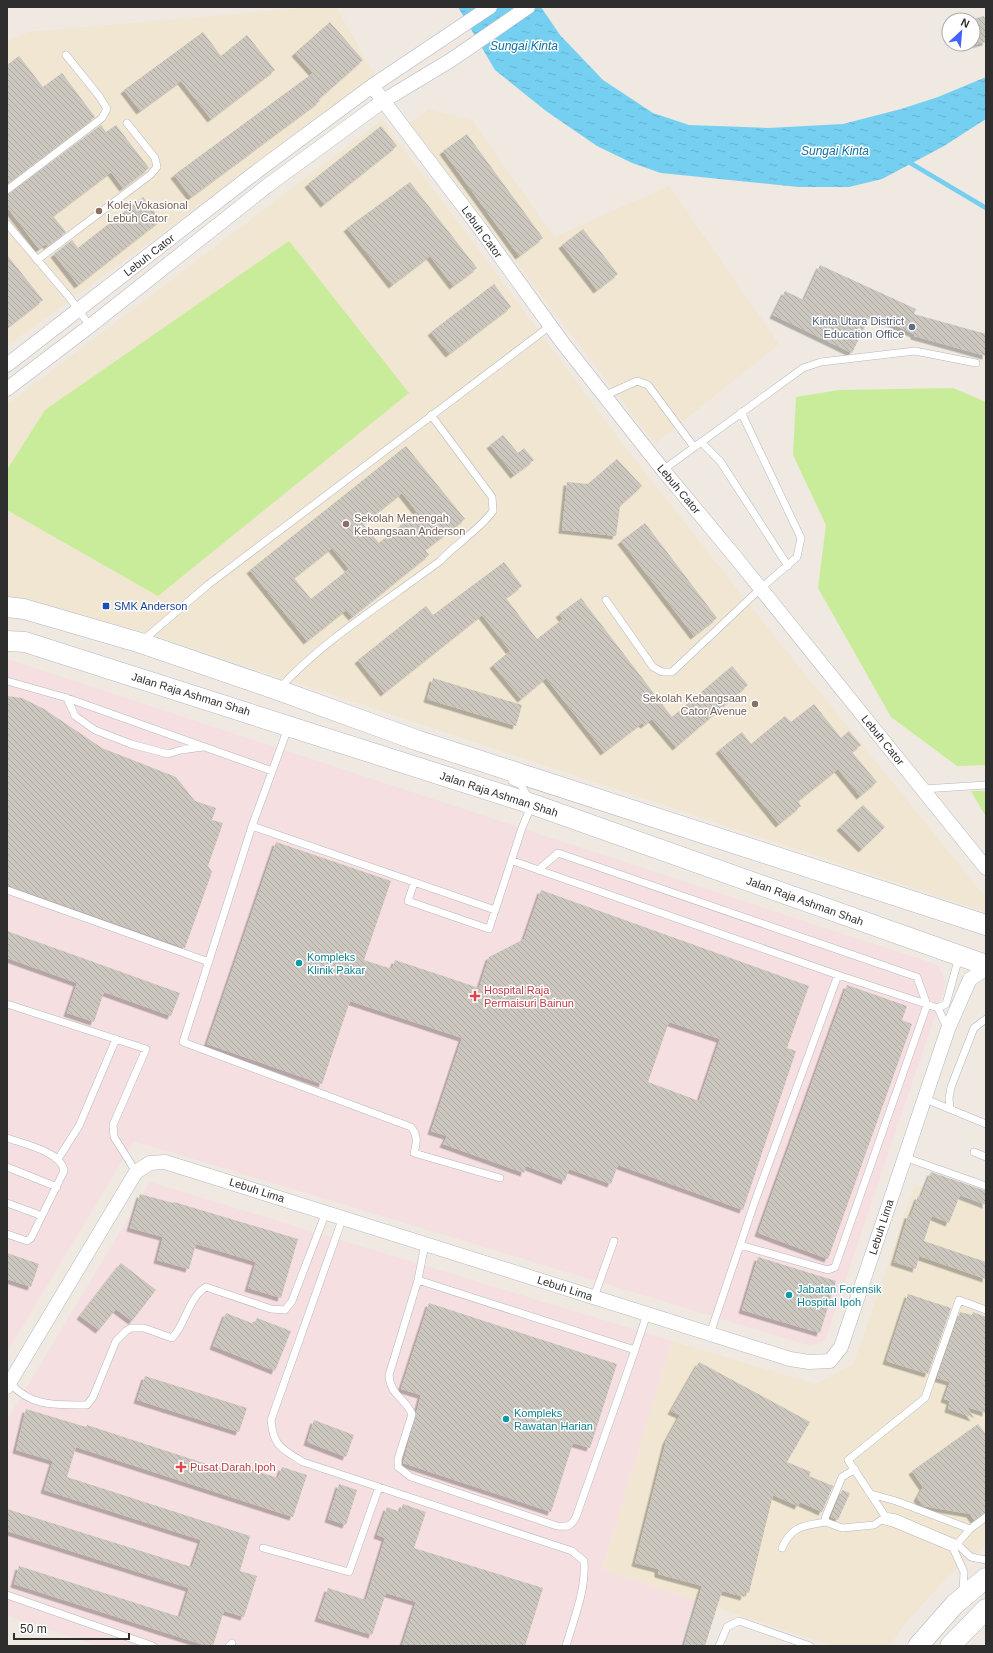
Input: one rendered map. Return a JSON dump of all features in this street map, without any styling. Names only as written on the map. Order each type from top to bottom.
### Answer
[{"type":"main road","points":[[7,607],[24,608],[141,643],[278,690],[416,740],[986,925]]},
{"type":"main road","name":"Jalan Raja Ashman Shah","points":[[7,641],[25,642],[289,725],[532,804],[986,965]]},
{"type":"main road","points":[[918,1646],[955,1604],[986,1578]]},
{"type":"main road","points":[[950,1646],[986,1609]]},
{"type":"street","points":[[372,86],[490,7]]},
{"type":"street","points":[[384,101],[451,60],[528,7]]},
{"type":"street","name":"Lebuh Cator","points":[[7,365],[256,172],[372,86],[550,326],[604,396],[761,588],[986,868]]},
{"type":"street","name":"Lebuh Cator","points":[[7,389],[90,326],[267,186],[384,101]]},
{"type":"street","name":"Lebuh Lima","points":[[136,1172],[150,1163],[165,1162],[790,1359],[809,1362],[830,1361],[841,1347],[923,1098],[948,1028],[970,979],[986,969]]},
{"type":"street","points":[[8,1385],[136,1172]]},
{"type":"lane","points":[[7,190],[102,118],[107,109],[99,96],[66,55]]},
{"type":"lane","points":[[37,260],[150,175],[157,166],[155,158],[127,123]]},
{"type":"lane","points":[[7,224],[90,326]]},
{"type":"lane","points":[[141,643],[209,584],[550,326]]},
{"type":"lane","points":[[663,470],[803,368],[821,362],[916,351],[976,363]]},
{"type":"lane","points":[[604,396],[637,381],[648,385],[694,447]]},
{"type":"lane","points":[[606,600],[653,667],[662,672],[672,672],[761,588],[797,557],[801,538],[741,412]]},
{"type":"lane","points":[[278,690],[296,670],[319,650],[440,561],[484,523],[493,511],[492,496],[431,415]]},
{"type":"lane","points":[[701,442],[720,461],[788,566]]},
{"type":"lane","points":[[7,681],[67,698],[272,771]]},
{"type":"lane","points":[[67,698],[75,716],[95,730],[131,744],[168,754],[181,750],[205,747]]},
{"type":"lane","points":[[289,725],[252,826],[183,1042],[411,1128],[416,1133],[417,1142],[414,1153],[500,1178]]},
{"type":"lane","points":[[414,882],[408,901],[489,930],[513,861],[522,828],[532,804],[521,785],[416,740]]},
{"type":"lane","points":[[923,790],[986,785]]},
{"type":"lane","points":[[252,826],[496,910]]},
{"type":"lane","points":[[538,870],[558,854],[917,977],[927,1005],[835,1267],[828,1270],[740,1244]]},
{"type":"lane","points":[[513,861],[838,976],[938,1008],[946,1004],[960,956]]},
{"type":"lane","points":[[7,890],[209,962]]},
{"type":"lane","points":[[710,1334],[740,1244],[838,976]]},
{"type":"lane","points":[[7,1004],[146,1049],[113,1125],[114,1137],[136,1172]]},
{"type":"lane","points":[[938,1008],[948,1028]]},
{"type":"lane","points":[[950,1109],[949,1098],[951,1087],[974,1028],[986,1019]]},
{"type":"lane","points":[[58,1159],[78,1126],[116,1039]]},
{"type":"lane","points":[[923,1098],[986,1124]]},
{"type":"lane","points":[[7,1138],[45,1152],[58,1159],[63,1164],[64,1171],[31,1238],[27,1241],[7,1234]]},
{"type":"lane","points":[[974,1152],[986,1157]]},
{"type":"lane","points":[[904,1157],[986,1186]]},
{"type":"lane","points":[[7,1167],[57,1187]]},
{"type":"lane","points":[[7,1203],[37,1214],[41,1217]]},
{"type":"lane","points":[[8,1385],[30,1400],[47,1404],[87,1405],[93,1397],[116,1341],[126,1331],[131,1328],[144,1328],[172,1338],[178,1332],[198,1292],[206,1287],[271,1309],[285,1310],[292,1301],[326,1212]]},
{"type":"lane","points":[[343,1217],[272,1420],[272,1435],[280,1448],[304,1462],[572,1551],[584,1561],[584,1589],[566,1646]]},
{"type":"lane","points":[[594,1297],[614,1241]]},
{"type":"lane","points":[[425,1244],[418,1280],[389,1375],[389,1384],[409,1408],[412,1414],[398,1459],[398,1467],[411,1477],[557,1526],[567,1527],[572,1524],[576,1517],[646,1314]]},
{"type":"lane","points":[[418,1280],[634,1350]]},
{"type":"lane","points":[[986,1310],[959,1300],[925,1398],[848,1460],[885,1516],[896,1518],[957,1544],[971,1557],[986,1560]]},
{"type":"lane","points":[[826,1522],[825,1518],[842,1477],[854,1469]]},
{"type":"lane","points":[[263,1548],[349,1572],[378,1487]]},
{"type":"lane","points":[[871,1494],[884,1497],[970,1529]]},
{"type":"lane","points":[[782,1548],[793,1530],[800,1526],[826,1522],[842,1528],[874,1525],[881,1520],[884,1497]]},
{"type":"lane","points":[[957,1544],[970,1529],[986,1517]]},
{"type":"lane","points":[[881,1520],[893,1523],[953,1548],[964,1572],[963,1598]]},
{"type":"lane","points":[[7,1596],[153,1646]]},
{"type":"lane","points":[[719,1646],[726,1627],[738,1621],[810,1646]]},
{"type":"shaded area","name":"Kolej Vokasional Lebuh Cator","points":[[316,7],[336,7],[376,77],[7,346],[7,41],[28,32]]},
{"type":"shaded area","points":[[429,109],[472,120],[554,237],[669,186],[779,344],[655,444],[410,123]]},
{"type":"shaded area","name":"Sekolah Menengah Kebangsaan Anderson","points":[[382,120],[628,451],[766,626],[986,898],[986,912],[141,631],[7,596],[7,405]]},
{"type":"shaded area","name":"Hospital Raja Permaisuri Bainun","points":[[7,659],[938,965],[946,983],[825,1340],[811,1346],[134,1141],[7,1352]]},
{"type":"shaded area","points":[[150,1182],[672,1341],[602,1569],[695,1600],[680,1646],[99,1646],[7,1616],[7,1420]]},
{"type":"shaded area","points":[[915,1184],[986,1208],[986,1545],[946,1578],[901,1628],[890,1646],[833,1646],[602,1570],[672,1341],[815,1384],[854,1364]]},
{"type":"green space","points":[[289,241],[409,393],[158,596],[7,510],[7,470],[45,410]]},
{"type":"green space","points":[[953,388],[986,402],[986,765],[957,766],[891,717],[818,588],[826,525],[793,455],[796,397],[839,390]]},
{"type":"green space","points":[[971,791],[986,791],[986,817]]},
{"type":"water","name":"Sungai Kinta","points":[[458,7],[541,7],[560,35],[603,80],[653,113],[689,125],[768,128],[843,124],[901,109],[938,97],[986,77],[986,119],[944,146],[882,179],[849,187],[799,187],[661,173],[632,163],[597,146],[546,111],[495,70]]},
{"type":"building","points":[[984,16],[986,23],[986,42],[981,43],[981,17]]},
{"type":"building","points":[[330,22],[363,60],[319,99],[320,101],[191,197],[174,175],[313,73],[295,53]]},
{"type":"building","points":[[203,32],[221,56],[247,35],[275,70],[211,119],[181,81],[140,111],[124,90]]},
{"type":"building","points":[[19,56],[43,87],[62,73],[95,117],[7,184],[7,65]]},
{"type":"building","points":[[101,125],[106,132],[116,125],[149,168],[123,188],[111,172],[53,216],[66,232],[47,246],[46,244],[39,249],[7,207],[7,195]]},
{"type":"building","points":[[381,126],[397,146],[324,204],[308,184]]},
{"type":"building","points":[[467,134],[543,238],[519,256],[443,151]]},
{"type":"building","points":[[410,182],[477,268],[453,286],[430,256],[392,285],[347,228]]},
{"type":"building","points":[[143,197],[161,220],[78,285],[54,254],[72,240],[78,248]]},
{"type":"building","points":[[583,229],[618,274],[597,290],[562,245]]},
{"type":"building","points":[[7,255],[43,300],[7,328]]},
{"type":"building","points":[[820,265],[916,309],[914,314],[986,334],[986,356],[914,336],[914,334],[871,314],[852,353],[773,315],[785,291],[804,300]]},
{"type":"building","points":[[494,284],[511,307],[449,354],[431,332]]},
{"type":"building","points":[[503,435],[518,453],[524,448],[534,460],[514,475],[490,445]]},
{"type":"building","points":[[406,446],[465,519],[425,550],[429,555],[352,617],[346,610],[307,641],[250,570]],"holes":[[[402,493],[417,512],[379,543],[363,524]],[[332,548],[349,569],[311,599],[294,578]]]},
{"type":"building","points":[[617,459],[642,486],[620,506],[616,536],[562,530],[567,482],[588,484]]},
{"type":"building","points":[[645,523],[717,618],[694,636],[621,541]]},
{"type":"building","points":[[504,562],[522,586],[506,598],[537,639],[563,619],[559,614],[581,598],[672,717],[732,666],[748,685],[676,747],[652,719],[644,725],[642,723],[604,752],[546,678],[521,699],[493,665],[510,651],[482,615],[384,693],[358,660],[426,606],[433,615]]},
{"type":"building","points":[[433,678],[522,705],[516,726],[427,699]]},
{"type":"building","points":[[7,696],[22,698],[44,709],[102,748],[176,777],[195,801],[216,808],[212,820],[223,823],[208,866],[212,872],[185,948],[7,885]]},
{"type":"building","points":[[814,704],[841,738],[849,731],[861,745],[852,752],[877,782],[860,796],[838,769],[798,801],[801,806],[779,824],[719,750],[742,732],[751,744],[785,716],[791,722]]},
{"type":"building","points":[[863,805],[885,827],[862,849],[840,827]]},
{"type":"building","points":[[276,842],[391,881],[364,960],[392,969],[395,960],[479,988],[489,957],[524,939],[541,890],[809,986],[787,1048],[796,1051],[743,1210],[618,1165],[611,1184],[569,1169],[565,1181],[526,1166],[524,1173],[443,1144],[447,1136],[431,1131],[462,1038],[350,1001],[322,1084],[207,1044]],"holes":[[[669,1022],[720,1039],[699,1101],[648,1082]]]},
{"type":"building","points":[[7,931],[180,993],[171,1016],[104,992],[94,1022],[67,1013],[77,983],[7,958]]},
{"type":"building","points":[[847,985],[907,1006],[902,1020],[912,1024],[828,1259],[758,1233]]},
{"type":"building","points":[[931,1172],[986,1191],[986,1205],[960,1195],[949,1223],[932,1216],[924,1241],[986,1262],[986,1279],[919,1256],[916,1269],[894,1262],[908,1215],[911,1215],[918,1196],[921,1197]]},
{"type":"building","points":[[140,1194],[173,1203],[174,1202],[298,1239],[281,1298],[248,1288],[256,1262],[196,1244],[189,1269],[157,1260],[163,1237],[130,1228]]},
{"type":"building","points":[[7,1253],[39,1264],[31,1287],[7,1279]]},
{"type":"building","name":"Jabatan Forensik Hospital Ipoh","points":[[758,1257],[836,1281],[820,1333],[742,1310]]},
{"type":"building","points":[[121,1263],[156,1290],[132,1321],[116,1309],[99,1330],[80,1316]]},
{"type":"building","points":[[908,1294],[951,1308],[928,1374],[886,1361]]},
{"type":"building","name":"Kompleks Rawatan Harian","points":[[429,1303],[617,1364],[590,1448],[573,1443],[551,1512],[403,1463],[421,1395],[401,1389]]},
{"type":"building","points":[[960,1312],[972,1315],[973,1312],[986,1317],[986,1413],[967,1407],[974,1418],[948,1409],[950,1401],[944,1399],[950,1382],[937,1378]]},
{"type":"building","points":[[226,1313],[254,1324],[257,1318],[291,1331],[275,1371],[213,1346]]},
{"type":"building","points":[[699,1362],[810,1422],[787,1462],[811,1472],[809,1476],[833,1486],[822,1512],[800,1502],[798,1506],[773,1495],[749,1593],[745,1592],[744,1597],[722,1591],[705,1646],[684,1646],[702,1586],[658,1574],[658,1569],[635,1563],[666,1441],[680,1415],[671,1411]]},
{"type":"building","points":[[145,1376],[247,1408],[239,1432],[137,1400]]},
{"type":"building","points":[[26,1409],[86,1427],[87,1425],[228,1471],[231,1463],[278,1478],[282,1467],[307,1475],[293,1517],[76,1447],[67,1477],[250,1536],[240,1571],[257,1576],[244,1617],[224,1611],[213,1646],[207,1646],[14,1584],[19,1566],[180,1617],[189,1588],[7,1531],[7,1509],[192,1567],[201,1540],[44,1490],[53,1461],[16,1450]]},
{"type":"building","points":[[314,1420],[354,1435],[346,1457],[307,1442]]},
{"type":"building","points":[[978,1424],[986,1434],[986,1512],[974,1520],[970,1514],[923,1506],[917,1498],[923,1487],[912,1471]]},
{"type":"building","points":[[339,1484],[357,1490],[346,1525],[328,1519]]},
{"type":"building","points":[[842,1490],[850,1493],[838,1520],[831,1517]]},
{"type":"building","points":[[403,1504],[426,1512],[414,1548],[543,1588],[525,1646],[402,1646],[416,1602],[386,1593],[372,1635],[318,1618],[328,1588],[366,1600],[385,1538],[377,1535],[387,1507],[400,1512]]},
{"type":"waterway","points":[[907,161],[986,208]]},
{"type":"place","name":"Kolej Vokasional Lebuh Cator","points":[[99,211]]},
{"type":"place","name":"Kinta Utara District Education Office","points":[[912,327]]},
{"type":"place","name":"Sekolah Menengah Kebangsaan Anderson","points":[[346,524]]},
{"type":"place","name":"SMK Anderson","points":[[106,606]]},
{"type":"place","name":"Sekolah Kebangsaan Cator Avenue","points":[[755,704]]},
{"type":"place","name":"Kompleks Klinik Pakar","points":[[299,963]]},
{"type":"place","name":"Hospital Raja Permaisuri Bainun","points":[[475,996]]},
{"type":"place","name":"Jabatan Forensik Hospital Ipoh","points":[[789,1295]]},
{"type":"place","name":"Kompleks Rawatan Harian","points":[[506,1419]]},
{"type":"place","name":"Pusat Darah Ipoh","points":[[181,1467]]}]
